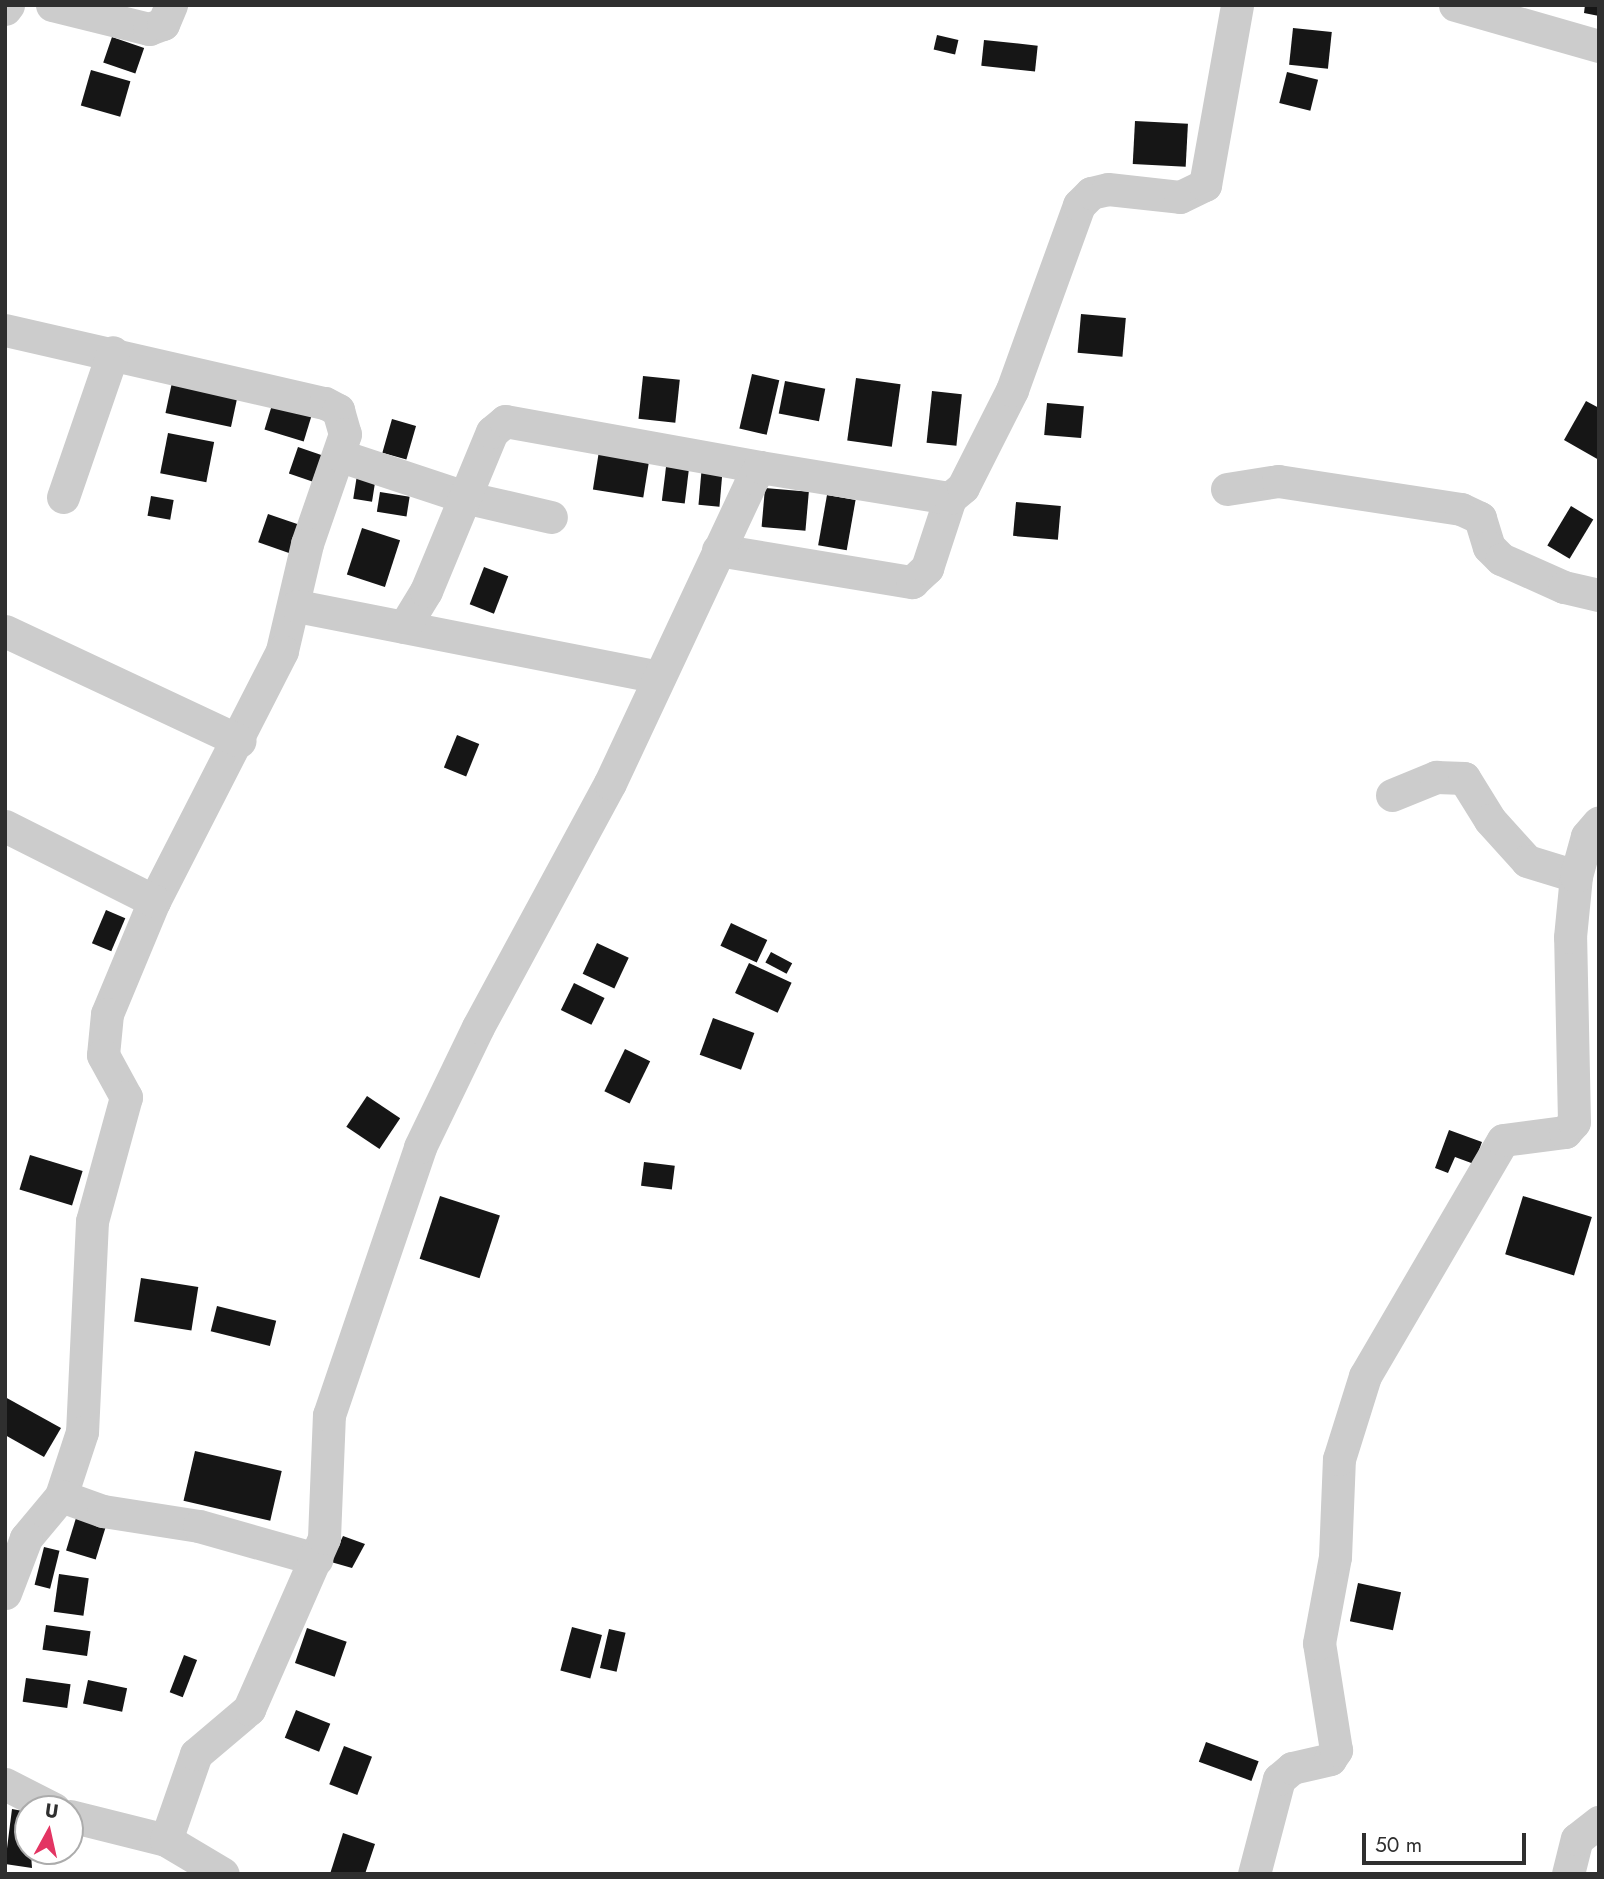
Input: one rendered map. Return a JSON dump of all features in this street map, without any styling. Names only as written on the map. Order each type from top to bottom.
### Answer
[{"type":"street","points":[[52,5],[149,29],[163,24],[171,5]]},
{"type":"street","points":[[718,550],[912,582],[927,568],[950,498],[972,474],[1005,405],[1079,205],[1091,193],[1108,189],[1180,197],[1205,185],[1237,5]]},
{"type":"street","points":[[1455,5],[1599,46]]},
{"type":"street","points":[[5,330],[113,352],[325,402],[344,421],[341,456],[307,544],[297,606],[240,741],[153,901],[102,1036],[103,1055],[127,1097],[96,1196],[88,1399],[61,1496],[26,1538],[5,1593]]},
{"type":"street","points":[[63,497],[113,352]]},
{"type":"street","points":[[404,627],[426,591],[468,498],[492,432],[505,421],[950,498]]},
{"type":"street","points":[[341,456],[468,498],[551,517]]},
{"type":"street","points":[[166,1840],[196,1754],[249,1709],[316,1559],[328,1512],[329,1415],[396,1206],[478,1027],[610,783],[718,550],[760,467]]},
{"type":"street","points":[[1227,489],[1278,481],[1461,509],[1480,518],[1489,547],[1501,559],[1564,587],[1599,594]]},
{"type":"street","points":[[297,606],[659,677]]},
{"type":"street","points":[[5,631],[240,741]]},
{"type":"street","points":[[1392,795],[1436,777],[1464,778],[1490,820],[1527,861],[1576,876]]},
{"type":"street","points":[[1254,1874],[1279,1779],[1292,1768],[1330,1759],[1336,1749],[1319,1643],[1335,1557],[1339,1459],[1365,1376],[1503,1140],[1565,1132],[1574,1122],[1569,999],[1576,876],[1587,836],[1599,821]]},
{"type":"street","points":[[5,825],[153,901]]},
{"type":"street","points":[[61,1496],[103,1511],[199,1526],[316,1559]]},
{"type":"street","points":[[5,1784],[27,1795]]},
{"type":"street","points":[[84,1820],[166,1840],[223,1874]]},
{"type":"street","points":[[1568,1874],[1577,1839],[1599,1822]]},
{"type":"building","points":[[1585,5],[1599,5],[1599,16],[1584,13]]},
{"type":"building","points":[[1293,28],[1332,32],[1328,69],[1289,65]]},
{"type":"building","points":[[937,35],[958,40],[955,55],[934,50]]},
{"type":"building","points":[[112,37],[144,48],[135,74],[103,63]]},
{"type":"building","points":[[984,40],[1038,46],[1035,72],[981,66]]},
{"type":"building","points":[[91,70],[130,81],[120,117],[81,106]]},
{"type":"building","points":[[1287,72],[1318,80],[1310,111],[1279,103]]},
{"type":"building","points":[[1135,121],[1188,124],[1186,167],[1133,164]]},
{"type":"building","points":[[1081,314],[1126,318],[1122,357],[1078,353]]},
{"type":"building","points":[[174,373],[240,387],[231,427],[165,413]]},
{"type":"building","points":[[752,374],[779,380],[767,435],[739,429]]},
{"type":"building","points":[[643,376],[680,380],[675,423],[639,419]]},
{"type":"building","points":[[856,378],[901,384],[892,447],[847,440]]},
{"type":"building","points":[[785,381],[825,389],[819,421],[779,413]]},
{"type":"building","points":[[932,391],[962,394],[956,446],[927,443]]},
{"type":"building","points":[[275,395],[314,407],[304,441],[264,429]]},
{"type":"building","points":[[1586,401],[1599,408],[1599,460],[1564,440]]},
{"type":"building","points":[[1047,403],[1084,406],[1081,438],[1044,435]]},
{"type":"building","points":[[392,419],[416,426],[406,460],[382,453]]},
{"type":"building","points":[[168,433],[214,442],[206,482],[160,473]]},
{"type":"building","points":[[298,447],[333,459],[324,486],[289,473]]},
{"type":"building","points":[[599,451],[649,459],[643,497],[593,490]]},
{"type":"building","points":[[667,459],[690,462],[685,503],[662,501]]},
{"type":"building","points":[[702,465],[723,467],[719,507],[699,505]]},
{"type":"building","points":[[357,475],[376,478],[372,502],[353,499]]},
{"type":"building","points":[[765,488],[809,492],[805,531],[762,527]]},
{"type":"building","points":[[380,492],[410,497],[407,516],[377,512]]},
{"type":"building","points":[[827,495],[856,500],[847,550],[818,545]]},
{"type":"building","points":[[151,496],[174,500],[170,520],[148,516]]},
{"type":"building","points":[[1016,502],[1061,506],[1058,540],[1013,536]]},
{"type":"building","points":[[1571,506],[1593,519],[1570,559],[1547,545]]},
{"type":"building","points":[[268,514],[300,525],[290,553],[258,542]]},
{"type":"building","points":[[362,528],[400,540],[385,587],[347,575]]},
{"type":"building","points":[[484,567],[508,576],[494,614],[470,604]]},
{"type":"building","points":[[457,735],[479,744],[466,776],[444,767]]},
{"type":"building","points":[[106,910],[125,918],[111,951],[92,943]]},
{"type":"building","points":[[731,923],[767,940],[757,963],[720,946]]},
{"type":"building","points":[[597,943],[629,958],[614,989],[583,974]]},
{"type":"building","points":[[771,952],[792,963],[787,974],[765,963]]},
{"type":"building","points":[[749,963],[792,983],[778,1013],[735,993]]},
{"type":"building","points":[[574,983],[605,998],[591,1025],[561,1010]]},
{"type":"building","points":[[713,1018],[754,1033],[741,1070],[700,1055]]},
{"type":"building","points":[[625,1049],[650,1061],[630,1104],[604,1091]]},
{"type":"building","points":[[367,1096],[400,1118],[379,1149],[346,1127]]},
{"type":"building","points":[[1449,1130],[1482,1142],[1474,1164],[1455,1157],[1448,1173],[1435,1168]]},
{"type":"building","points":[[30,1155],[83,1171],[72,1206],[19,1189]]},
{"type":"building","points":[[644,1162],[675,1166],[672,1190],[641,1186]]},
{"type":"building","points":[[440,1196],[500,1215],[480,1278],[420,1259]]},
{"type":"building","points":[[1523,1196],[1592,1217],[1574,1275],[1505,1254]]},
{"type":"building","points":[[141,1278],[198,1287],[191,1331],[134,1321]]},
{"type":"building","points":[[217,1306],[276,1321],[270,1346],[211,1331]]},
{"type":"building","points":[[5,1397],[61,1428],[44,1457],[5,1435]]},
{"type":"building","points":[[195,1451],[282,1471],[270,1521],[184,1501]]},
{"type":"building","points":[[76,1518],[106,1527],[96,1560],[66,1551]]},
{"type":"building","points":[[343,1536],[365,1544],[352,1568],[331,1562]]},
{"type":"building","points":[[44,1547],[60,1551],[50,1589],[35,1585]]},
{"type":"building","points":[[59,1574],[89,1578],[83,1616],[54,1612]]},
{"type":"building","points":[[1358,1583],[1401,1592],[1393,1630],[1350,1621]]},
{"type":"building","points":[[46,1625],[91,1631],[87,1656],[43,1650]]},
{"type":"building","points":[[572,1627],[602,1635],[590,1678],[560,1670]]},
{"type":"building","points":[[307,1628],[347,1642],[335,1677],[295,1663]]},
{"type":"building","points":[[609,1629],[626,1633],[617,1672],[600,1668]]},
{"type":"building","points":[[184,1655],[197,1660],[183,1697],[170,1692]]},
{"type":"building","points":[[26,1678],[71,1684],[67,1708],[23,1702]]},
{"type":"building","points":[[88,1680],[127,1688],[122,1712],[83,1703]]},
{"type":"building","points":[[296,1710],[330,1724],[319,1752],[285,1738]]},
{"type":"building","points":[[1206,1742],[1259,1761],[1251,1781],[1199,1762]]},
{"type":"building","points":[[344,1746],[372,1757],[357,1795],[329,1784]]},
{"type":"building","points":[[12,1809],[14,1865],[32,1865],[32,1868],[5,1864]]},
{"type":"building","points":[[343,1833],[375,1844],[365,1874],[330,1874]]}]
